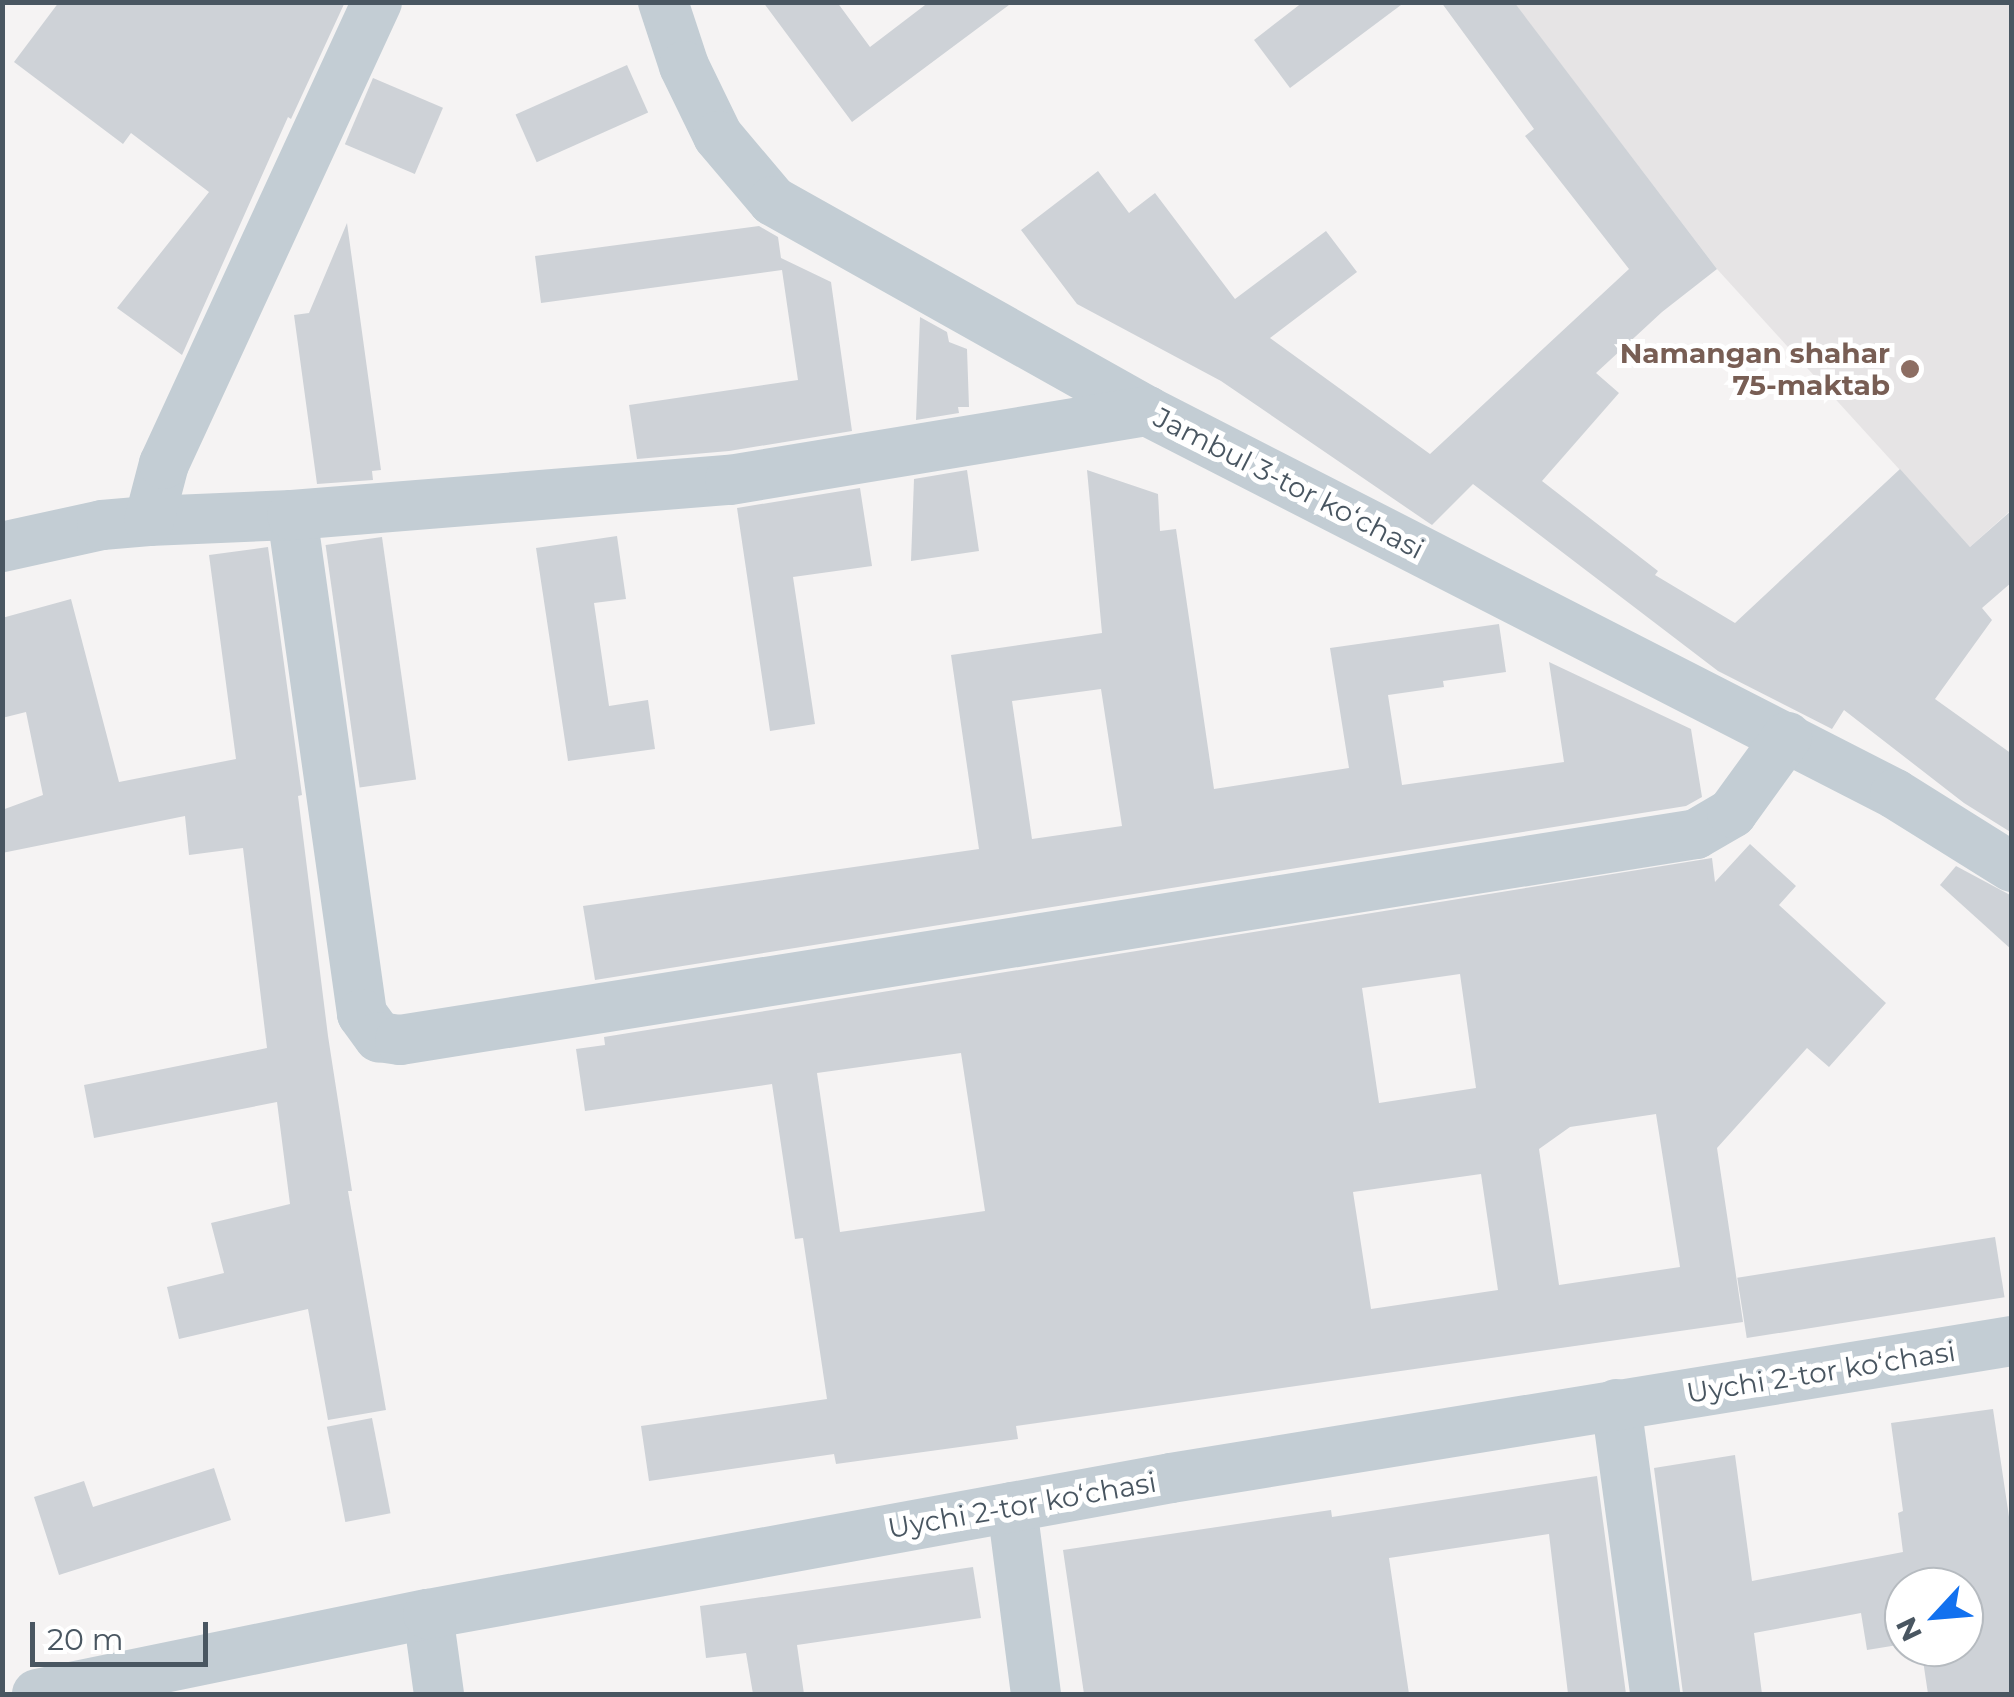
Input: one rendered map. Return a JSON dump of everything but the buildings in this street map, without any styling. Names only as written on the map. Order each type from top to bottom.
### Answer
[{"type":"street","points":[[149,520],[164,464],[377,2]]},
{"type":"street","name":"Jambul 3-tor koʻchasi","points":[[663,2],[684,66],[718,136],[772,201],[1147,411],[1894,794],[2012,867]]},
{"type":"street","points":[[2,547],[102,525],[149,520],[292,516],[730,480],[1147,411]]},
{"type":"street","points":[[292,516],[362,1014],[379,1036],[420,1036],[1696,834],[1732,813],[1787,737]]},
{"type":"street","name":"Uychi 2-tor koʻchasi","points":[[37,1694],[428,1614],[1012,1507],[2012,1341]]},
{"type":"street","points":[[1616,1404],[1655,1694]]},
{"type":"street","points":[[1012,1507],[1036,1694]]},
{"type":"street","points":[[428,1614],[439,1694]]},
{"type":"shaded area","name":"Namangan shahar 75-maktab","points":[[1514,3],[2011,3],[2011,510],[1970,547],[1717,269]]},
{"type":"place","name":"Namangan shahar 75-maktab","points":[[1910,369]]}]
